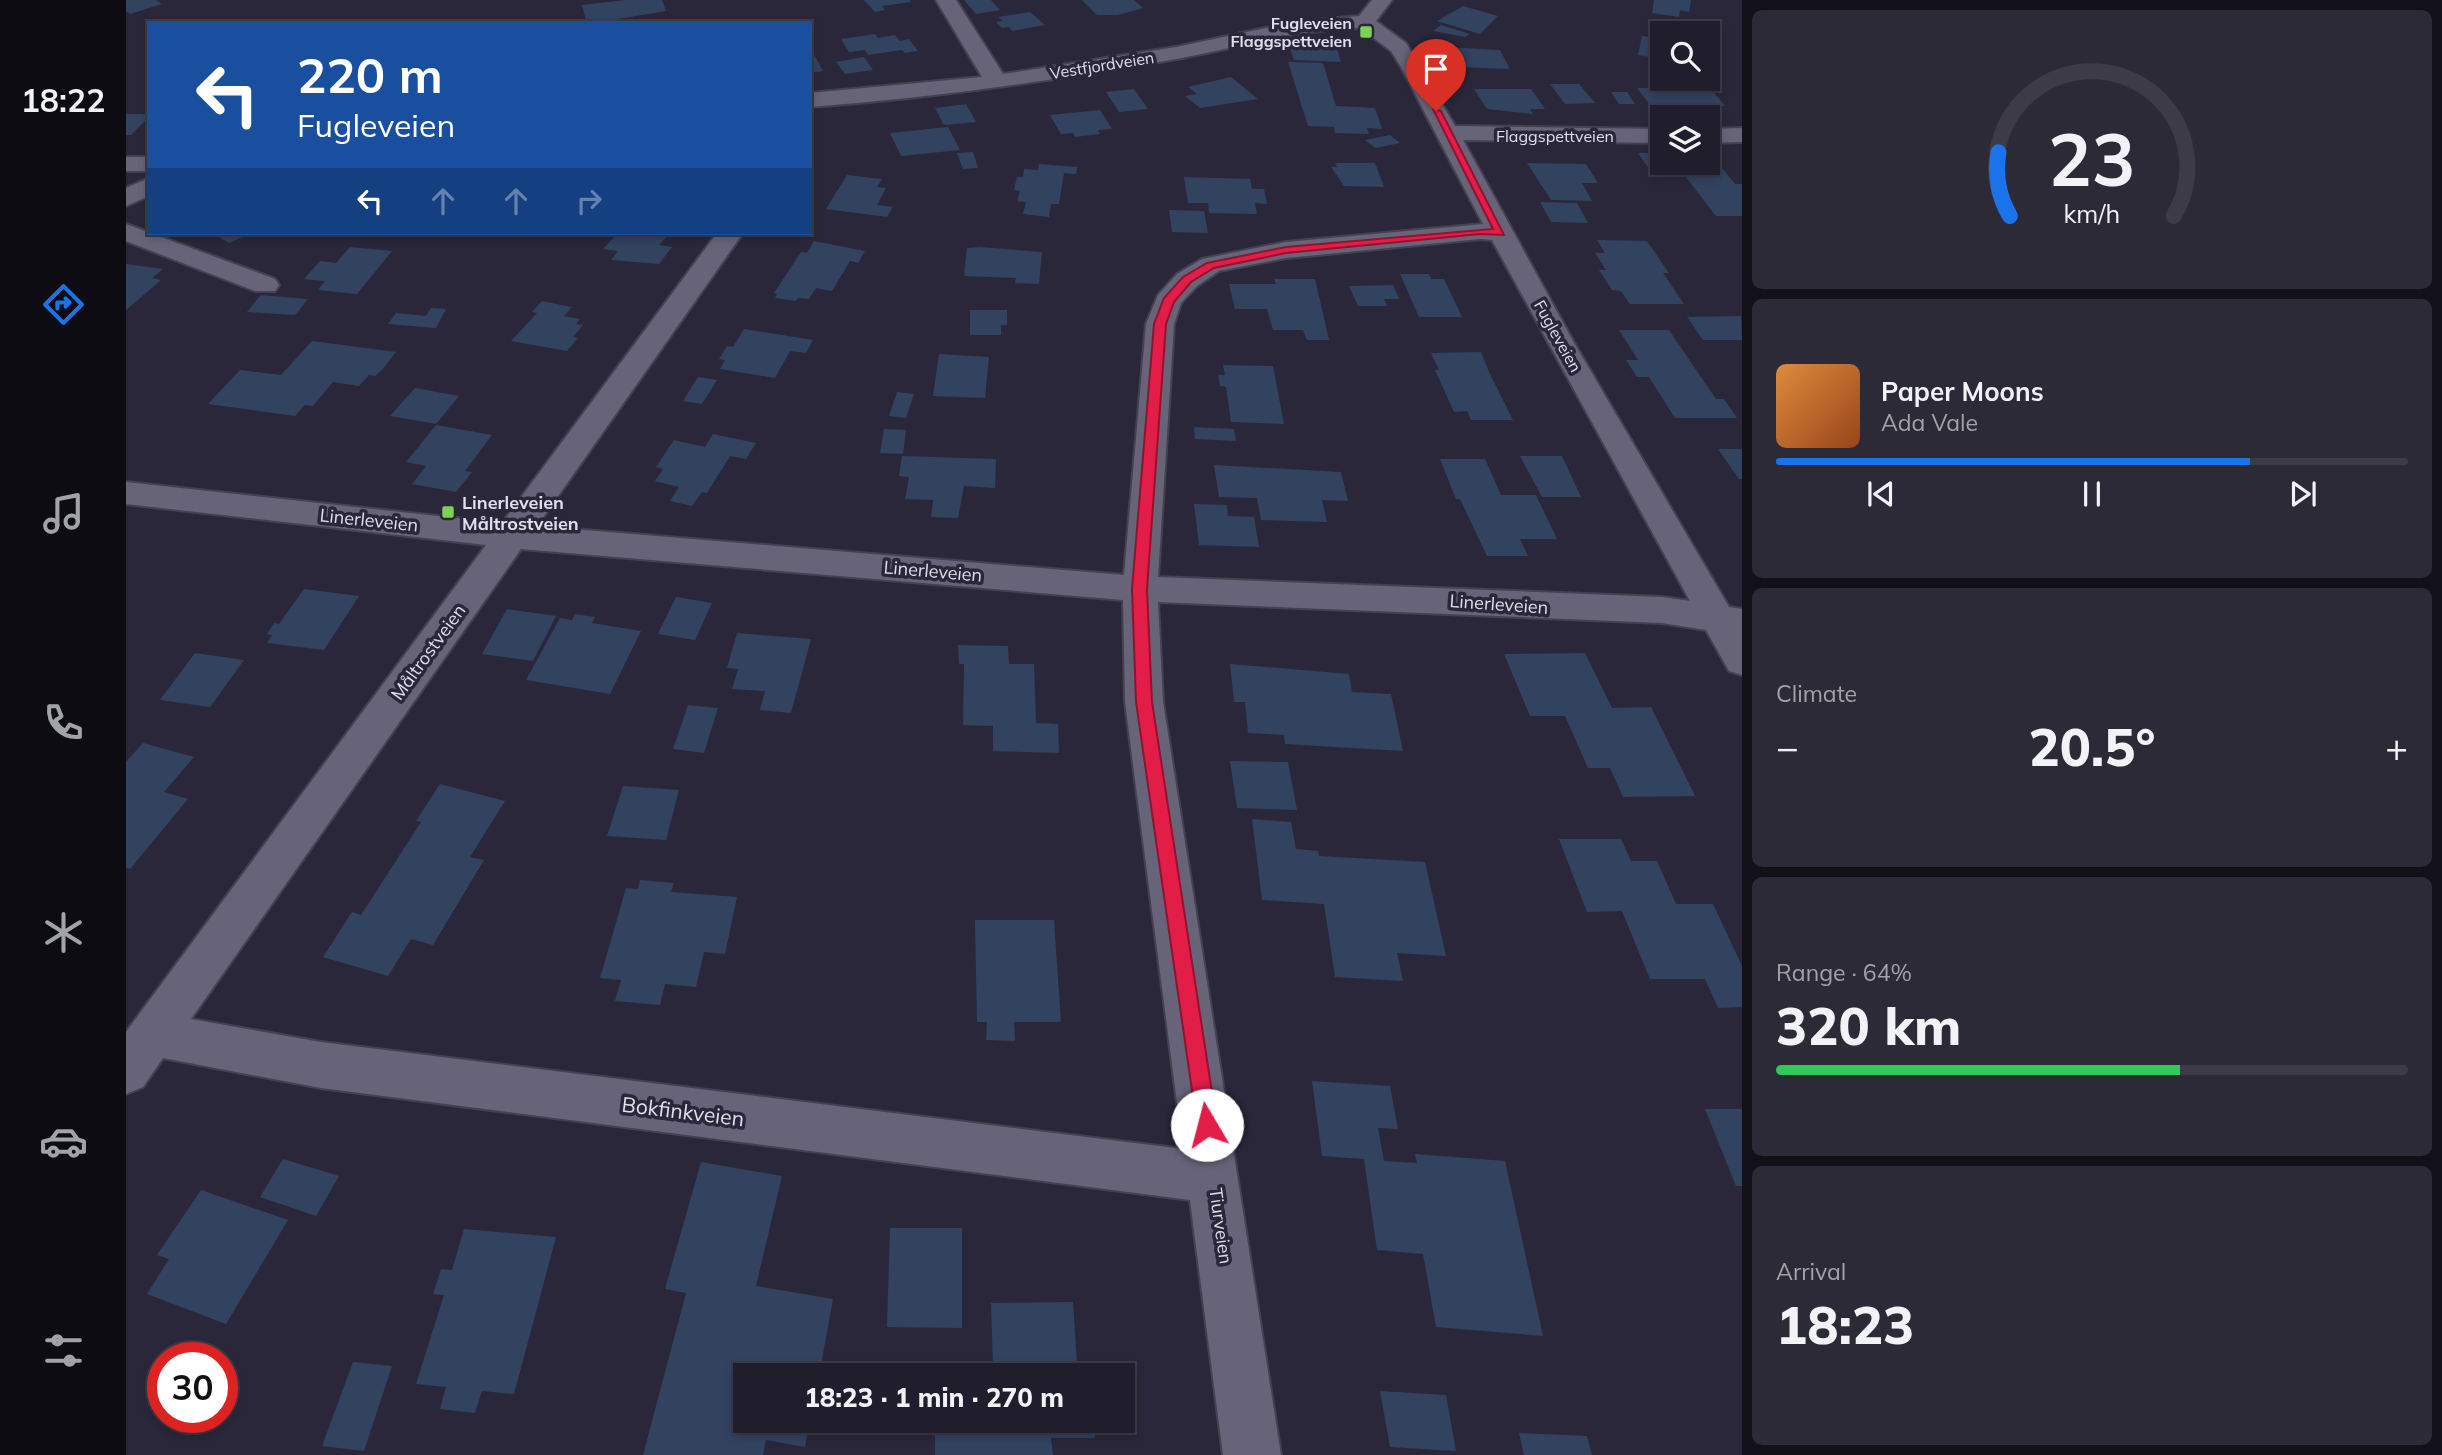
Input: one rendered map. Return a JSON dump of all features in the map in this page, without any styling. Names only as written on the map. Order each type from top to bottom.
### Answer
[{"type":"street","points":[[946,0],[996,81]]},
{"type":"street","name":"Vestfjordveien","points":[[818,99],[996,81],[1216,46],[1373,11]]},
{"type":"street","name":"Fugleveien","points":[[1373,11],[1399,47],[1500,233],[1730,620],[1742,661]]},
{"type":"street","points":[[812,116],[818,99]]},
{"type":"street","name":"Flaggspettveien","points":[[1448,133],[1650,136]]},
{"type":"street","points":[[1720,136],[1742,135]]},
{"type":"street","points":[[126,164],[147,164]]},
{"type":"street","points":[[126,199],[147,186]]},
{"type":"street","name":"Tiurveien","points":[[1252,1455],[1144,702],[1140,589],[1160,324],[1168,301],[1187,279],[1211,265],[1249,255],[1480,231],[1500,233]]},
{"type":"street","points":[[126,232],[265,285]]},
{"type":"street","name":"Måltrostveien","points":[[139,1053],[729,235]]},
{"type":"street","name":"Linerleveien","points":[[126,493],[512,536],[1140,589],[1662,610],[1730,620]]},
{"type":"street","name":"Bokfinkveien","points":[[139,1053],[321,1065],[1214,1178]]},
{"type":"building","points":[[126,0],[156,0],[162,4],[130,14],[126,11]]},
{"type":"building","points":[[626,0],[662,0],[666,11],[606,21],[586,21],[582,5]]},
{"type":"building","points":[[864,0],[911,2],[882,6],[885,10],[875,12]]},
{"type":"building","points":[[964,0],[991,0],[1000,10],[976,14]]},
{"type":"building","points":[[1082,0],[1134,0],[1143,8],[1118,15],[1097,15]]},
{"type":"building","points":[[1654,0],[1691,0],[1689,12],[1680,10],[1679,17],[1652,13]]},
{"type":"building","points":[[1463,6],[1498,16],[1480,34],[1437,21]]},
{"type":"building","points":[[1030,12],[1045,25],[1012,31],[1009,27],[1002,28],[996,22],[1003,21],[998,17]]},
{"type":"building","points":[[1441,25],[1470,34],[1465,37],[1433,31]]},
{"type":"building","points":[[875,34],[878,38],[895,35],[900,41],[909,39],[918,51],[905,53],[902,50],[868,55],[865,50],[849,52],[841,39]]},
{"type":"building","points":[[1642,36],[1650,37],[1650,57],[1638,55]]},
{"type":"building","points":[[1289,45],[1336,46],[1341,62],[1294,60]]},
{"type":"building","points":[[1445,47],[1500,50],[1510,69],[1461,67],[1457,60],[1451,60]]},
{"type":"building","points":[[812,51],[823,71],[812,73]]},
{"type":"building","points":[[864,57],[873,70],[845,74],[836,62]]},
{"type":"building","points":[[1288,62],[1323,63],[1336,106],[1375,108],[1382,129],[1367,128],[1369,134],[1335,133],[1334,127],[1308,126]]},
{"type":"building","points":[[1231,77],[1258,99],[1200,108],[1185,96],[1197,94],[1188,87]]},
{"type":"building","points":[[1550,84],[1579,84],[1595,103],[1565,104]]},
{"type":"building","points":[[1637,88],[1650,88],[1650,91],[1713,91],[1725,106],[1720,105],[1650,105]]},
{"type":"building","points":[[1134,89],[1148,109],[1119,112],[1106,92]]},
{"type":"building","points":[[1474,89],[1531,89],[1545,109],[1530,109],[1533,114],[1487,109]]},
{"type":"building","points":[[1611,92],[1627,92],[1635,104],[1619,104]]},
{"type":"building","points":[[966,104],[976,122],[944,125],[935,108]]},
{"type":"building","points":[[1100,110],[1112,129],[1098,130],[1100,134],[1075,137],[1073,133],[1061,134],[1050,115]]},
{"type":"building","points":[[126,114],[147,114],[147,119],[131,135],[126,135]]},
{"type":"building","points":[[948,127],[960,150],[901,156],[890,133]]},
{"type":"building","points":[[1390,135],[1400,143],[1375,148],[1365,140]]},
{"type":"building","points":[[973,152],[978,168],[963,169],[957,153]]},
{"type":"building","points":[[1638,153],[1650,153],[1650,170]]},
{"type":"building","points":[[1335,163],[1375,163],[1384,187],[1344,186],[1331,167],[1337,167]]},
{"type":"building","points":[[1527,163],[1586,164],[1598,183],[1582,183],[1592,201],[1551,200]]},
{"type":"building","points":[[1039,164],[1077,167],[1076,174],[1064,173],[1059,204],[1051,204],[1049,217],[1023,214],[1026,202],[1017,201],[1020,191],[1014,190],[1017,177],[1023,177],[1024,169],[1038,170]]},
{"type":"building","points":[[1720,165],[1735,184],[1742,184],[1742,216],[1716,216],[1684,175],[1720,175]]},
{"type":"building","points":[[847,175],[882,179],[877,187],[886,188],[877,205],[893,207],[887,217],[826,209]]},
{"type":"building","points":[[1184,177],[1250,179],[1252,189],[1264,189],[1267,204],[1255,203],[1257,214],[1209,213],[1208,203],[1188,203]]},
{"type":"building","points":[[1540,202],[1577,203],[1588,223],[1551,222]]},
{"type":"building","points":[[1169,210],[1204,211],[1208,233],[1172,232]]},
{"type":"building","points":[[215,235],[247,235],[229,243]]},
{"type":"building","points":[[616,235],[668,235],[659,245],[672,247],[659,264],[611,260],[618,251],[603,249]]},
{"type":"building","points":[[1597,240],[1647,241],[1669,273],[1663,273],[1684,304],[1630,304],[1621,291],[1612,290],[1599,270],[1606,270],[1595,253],[1605,253]]},
{"type":"building","points":[[814,241],[865,251],[858,263],[850,261],[832,291],[816,288],[809,299],[798,298],[796,301],[775,298],[777,294],[774,293],[801,252],[807,253]]},
{"type":"building","points":[[350,247],[392,251],[357,294],[318,290],[325,281],[304,279],[320,261],[336,263]]},
{"type":"building","points":[[967,248],[1042,252],[1039,284],[1015,283],[1016,278],[964,276]]},
{"type":"building","points":[[126,264],[163,269],[152,278],[161,280],[126,310]]},
{"type":"building","points":[[1400,274],[1429,274],[1431,279],[1444,279],[1462,317],[1419,317]]},
{"type":"building","points":[[1274,279],[1315,279],[1329,340],[1307,340],[1303,330],[1273,330],[1267,309],[1235,309],[1229,284],[1276,284]]},
{"type":"building","points":[[1393,285],[1399,299],[1384,299],[1387,306],[1358,306],[1349,286]]},
{"type":"building","points":[[261,295],[308,299],[295,315],[247,312]]},
{"type":"building","points":[[542,301],[572,307],[564,316],[580,319],[576,324],[583,325],[573,337],[578,338],[567,351],[511,341],[537,313],[532,312]]},
{"type":"building","points":[[431,308],[446,309],[436,328],[388,324],[396,313],[426,316]]},
{"type":"building","points":[[970,310],[1007,310],[1007,325],[1001,325],[1001,335],[970,335]]},
{"type":"building","points":[[1741,316],[1742,340],[1703,340],[1687,317]]},
{"type":"building","points":[[744,329],[813,340],[806,353],[790,351],[775,378],[720,369],[725,360],[719,359],[727,346],[733,347]]},
{"type":"building","points":[[1619,330],[1669,330],[1716,399],[1724,399],[1737,418],[1675,418],[1649,377],[1637,377],[1626,360],[1638,360]]},
{"type":"building","points":[[312,341],[396,352],[375,376],[369,375],[359,386],[333,382],[313,406],[305,405],[295,416],[208,404],[240,370],[281,375]]},
{"type":"building","points":[[1481,352],[1513,420],[1471,420],[1467,411],[1454,412],[1435,370],[1439,370],[1431,353]]},
{"type":"building","points":[[939,354],[989,357],[985,398],[933,396]]},
{"type":"building","points":[[1223,365],[1273,366],[1284,424],[1231,422],[1226,387],[1220,386],[1218,375],[1225,375]]},
{"type":"building","points":[[698,377],[717,380],[702,404],[683,401]]},
{"type":"building","points":[[415,388],[459,396],[436,424],[390,416]]},
{"type":"building","points":[[897,392],[914,394],[906,418],[889,416]]},
{"type":"building","points":[[436,425],[492,435],[465,471],[472,472],[456,492],[412,484],[426,466],[406,462]]},
{"type":"building","points":[[1194,427],[1234,429],[1236,441],[1195,439]]},
{"type":"building","points":[[884,429],[906,430],[903,454],[880,453]]},
{"type":"building","points":[[713,434],[756,443],[746,459],[730,456],[707,493],[702,492],[692,506],[670,501],[679,487],[655,481],[663,469],[656,467],[674,440],[705,447]]},
{"type":"building","points":[[1718,449],[1742,449],[1742,479],[1739,479]]},
{"type":"building","points":[[902,456],[996,459],[995,488],[964,486],[958,518],[931,517],[933,500],[905,499],[909,477],[899,476]]},
{"type":"building","points":[[1520,456],[1562,456],[1581,497],[1542,497]]},
{"type":"building","points":[[1440,459],[1485,459],[1501,495],[1536,495],[1557,539],[1520,539],[1528,556],[1487,556],[1460,499],[1456,499]]},
{"type":"building","points":[[1214,465],[1341,472],[1348,501],[1322,500],[1327,522],[1261,520],[1257,498],[1219,497]]},
{"type":"building","points":[[1194,504],[1227,505],[1228,516],[1254,517],[1259,547],[1199,545]]},
{"type":"building","points":[[304,589],[359,596],[324,650],[267,643],[272,635],[267,634],[274,623],[279,624]]},
{"type":"building","points":[[676,597],[712,603],[695,640],[658,634]]},
{"type":"building","points":[[507,609],[556,616],[533,661],[482,654]]},
{"type":"building","points":[[575,614],[595,617],[592,623],[641,631],[610,694],[526,680],[560,618],[572,620]]},
{"type":"building","points":[[737,633],[811,639],[791,713],[760,710],[765,691],[732,689],[738,669],[727,668]]},
{"type":"building","points":[[958,645],[1008,646],[1009,664],[1034,664],[1036,723],[1058,724],[1059,753],[993,751],[993,726],[963,725],[964,664],[959,664]]},
{"type":"building","points":[[195,653],[244,660],[210,707],[160,700]]},
{"type":"building","points":[[1585,653],[1612,708],[1651,707],[1695,796],[1623,797],[1610,768],[1588,768],[1565,716],[1530,716],[1504,654]]},
{"type":"building","points":[[1230,664],[1349,674],[1352,692],[1391,694],[1403,751],[1285,744],[1284,735],[1248,733],[1245,702],[1234,702]]},
{"type":"building","points":[[688,705],[718,708],[704,753],[673,749]]},
{"type":"building","points":[[143,743],[194,757],[164,792],[188,799],[130,869],[126,868],[126,762]]},
{"type":"building","points":[[1230,761],[1288,762],[1297,810],[1237,808]]},
{"type":"building","points":[[440,784],[505,801],[470,857],[484,860],[433,945],[411,939],[388,976],[323,957],[352,912],[361,915],[421,822],[416,821]]},
{"type":"building","points":[[623,786],[679,790],[666,840],[607,836]]},
{"type":"building","points":[[1252,819],[1291,822],[1296,849],[1318,851],[1319,856],[1425,862],[1446,956],[1397,953],[1403,981],[1335,977],[1324,904],[1262,900]]},
{"type":"building","points":[[1559,839],[1621,839],[1631,861],[1657,861],[1676,904],[1713,904],[1742,966],[1742,1007],[1718,1008],[1705,979],[1650,979],[1622,911],[1587,912]]},
{"type":"building","points":[[640,880],[674,883],[671,892],[737,897],[725,954],[704,952],[696,987],[665,984],[660,1005],[615,1001],[621,980],[600,978],[626,888],[638,889]]},
{"type":"building","points":[[975,920],[1054,920],[1061,1022],[1014,1022],[1015,1041],[986,1040],[987,1022],[977,1022]]},
{"type":"building","points":[[1312,1081],[1390,1086],[1398,1129],[1378,1128],[1384,1161],[1417,1163],[1415,1154],[1505,1161],[1543,1336],[1436,1327],[1423,1254],[1377,1250],[1364,1159],[1322,1156]]},
{"type":"building","points":[[1705,1109],[1742,1109],[1742,1186],[1736,1186]]},
{"type":"building","points":[[283,1159],[339,1176],[316,1216],[260,1197]]},
{"type":"building","points":[[701,1162],[782,1176],[756,1286],[833,1299],[821,1363],[733,1363],[733,1433],[808,1433],[805,1447],[766,1440],[763,1455],[643,1455],[686,1293],[665,1289]]},
{"type":"building","points":[[201,1190],[288,1220],[226,1324],[147,1294],[169,1259],[157,1255]]},
{"type":"building","points":[[890,1228],[962,1228],[962,1328],[887,1327]]},
{"type":"building","points":[[464,1229],[556,1237],[514,1394],[482,1391],[475,1413],[440,1409],[446,1387],[416,1384],[444,1295],[433,1294],[441,1269],[452,1270]]},
{"type":"building","points":[[1073,1302],[1077,1363],[993,1363],[991,1303]]},
{"type":"building","points":[[353,1362],[392,1366],[364,1451],[322,1446]]},
{"type":"building","points":[[1380,1391],[1446,1395],[1456,1451],[1390,1447]]},
{"type":"building","points":[[935,1433],[1095,1433],[1095,1438],[1051,1438],[1053,1455],[935,1455]]},
{"type":"building","points":[[1519,1433],[1587,1436],[1592,1455],[1524,1455]]},
{"type":"place","name":"Fugleveien Flaggspettveien","points":[[1366,32]]},
{"type":"place","name":"Linerleveien Måltrostveien","points":[[448,512]]},
{"type":"route","points":[[1207,1125],[1144,702],[1140,589],[1160,324],[1168,301],[1187,279],[1211,265],[1249,255],[1286,250],[1480,231],[1500,233],[1436,111]]}]
